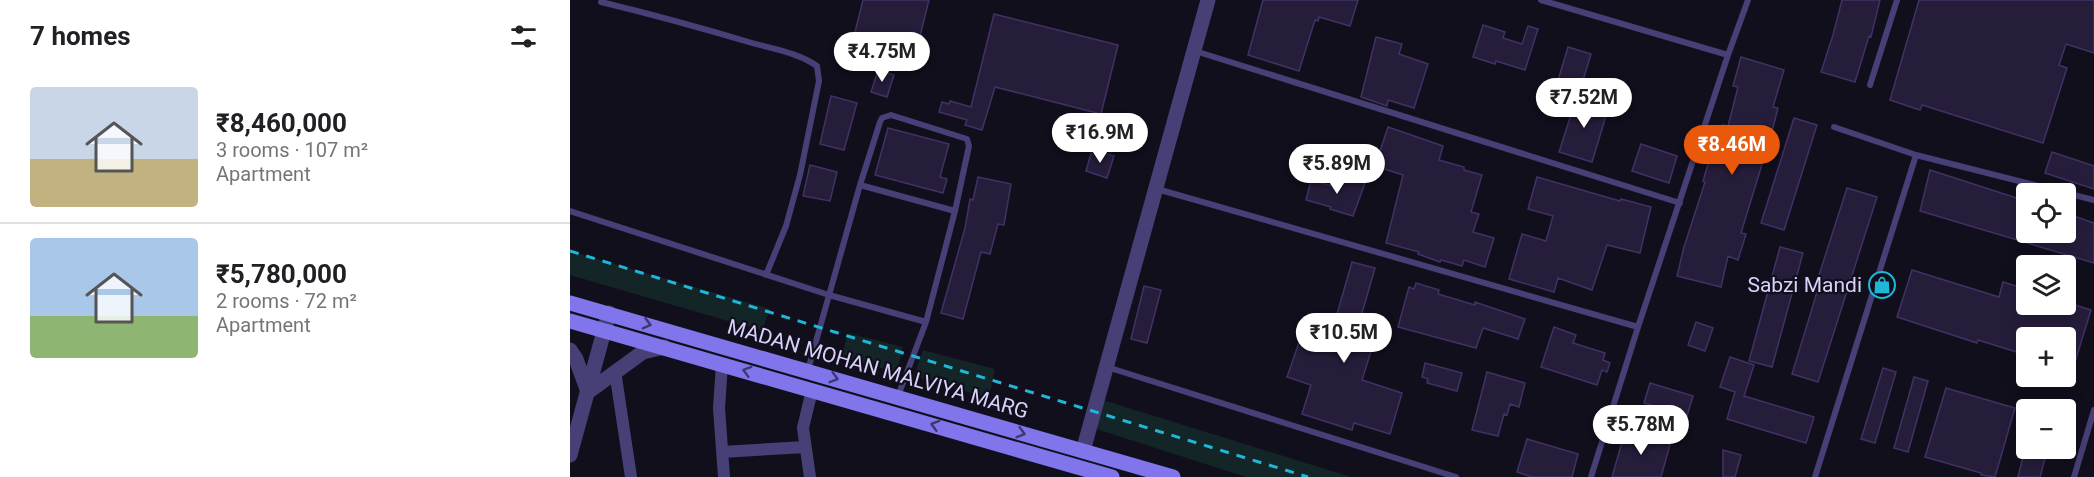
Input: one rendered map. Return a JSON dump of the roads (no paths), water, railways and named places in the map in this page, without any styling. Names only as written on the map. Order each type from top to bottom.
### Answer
[{"type":"main road","name":"MADAN MOHAN MALVIYA MARG","points":[[570,303],[1173,477]]},
{"type":"main road","name":"MADAN MOHAN MALVIYA MARG","points":[[570,321],[812,390],[1089,474],[1112,477]]},
{"type":"street","points":[[1083,451],[1208,0]]},
{"type":"street","points":[[570,456],[609,314]]},
{"type":"street","points":[[588,392],[643,352],[664,347]]},
{"type":"street","points":[[570,350],[576,359],[588,392]]},
{"type":"street","points":[[722,364],[719,408],[724,477]]},
{"type":"street","points":[[615,371],[631,477]]},
{"type":"street","points":[[810,477],[803,428],[812,390]]},
{"type":"street","points":[[723,453],[805,447]]},
{"type":"lane","points":[[1541,0],[1728,55]]},
{"type":"lane","points":[[1592,477],[1638,327],[1748,0]]},
{"type":"lane","points":[[1870,85],[1897,0]]},
{"type":"lane","points":[[601,2],[678,21],[773,49],[810,61],[817,66],[819,81],[800,176],[786,226],[766,274]]},
{"type":"lane","points":[[1195,51],[1680,203]]},
{"type":"lane","points":[[808,370],[860,184],[880,122],[882,118],[891,115],[967,140],[969,146],[955,211],[926,322],[898,397]]},
{"type":"lane","points":[[1834,127],[1916,155],[2094,200]]},
{"type":"lane","points":[[1815,477],[1916,155]]},
{"type":"lane","points":[[860,184],[955,211]]},
{"type":"lane","points":[[1156,189],[1638,327]]},
{"type":"lane","points":[[570,211],[829,295],[926,322]]},
{"type":"lane","points":[[1107,367],[1456,477]]},
{"type":"lane","points":[[2074,477],[2094,410]]},
{"type":"railway","points":[[570,251],[1308,477]]},
{"type":"place","name":"Sabzi Mandi","points":[[1882,285]]}]
